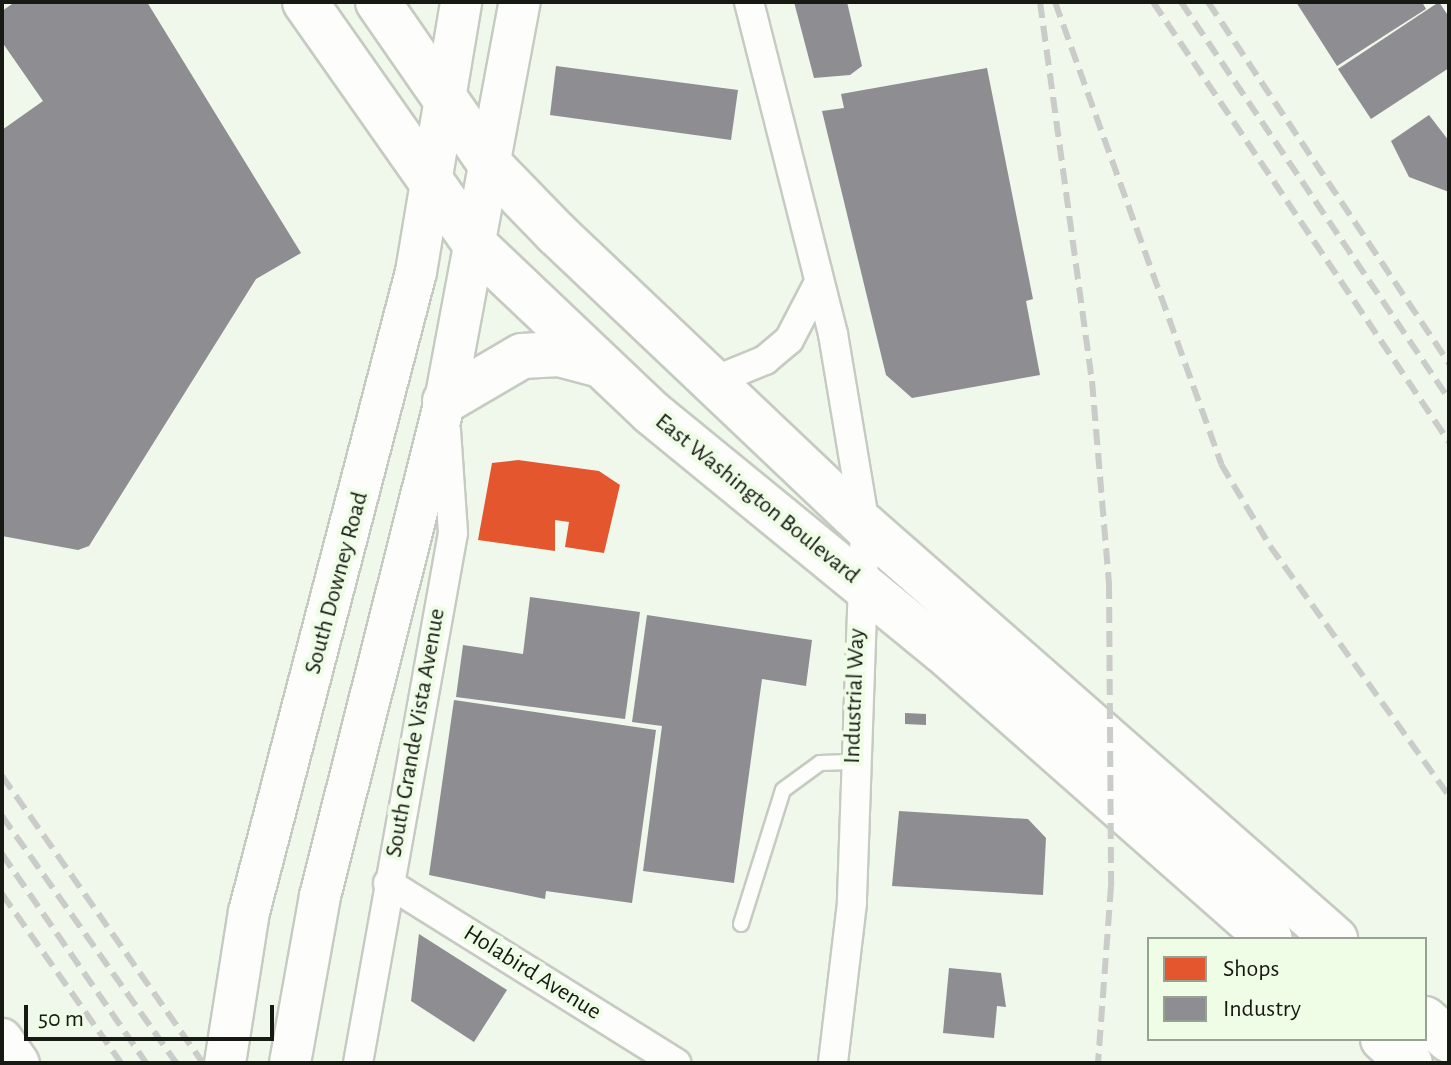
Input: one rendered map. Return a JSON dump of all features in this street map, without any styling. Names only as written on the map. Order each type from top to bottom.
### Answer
[{"type":"main road","name":"East Washington Boulevard","points":[[305,2],[431,189],[477,247],[601,365],[861,584],[1268,937]]},
{"type":"main road","name":"East Washington Boulevard","points":[[378,2],[493,168],[709,383],[865,526],[1333,937]]},
{"type":"main road","points":[[446,101],[461,2]]},
{"type":"main road","points":[[290,1063],[320,896],[445,401],[493,168],[520,2]]},
{"type":"main road","name":"South Downey Road","points":[[225,1063],[249,912],[373,451],[431,189],[446,101]]},
{"type":"main road","points":[[445,401],[522,356],[559,354],[601,365]]},
{"type":"main road","points":[[1427,1021],[1449,1040]]},
{"type":"main road","points":[[2,1039],[19,1063]]},
{"type":"main road","points":[[1385,1041],[1410,1063]]},
{"type":"street","name":"Industrial Way","points":[[749,2],[794,162],[817,286],[833,334],[865,526],[852,762],[852,903],[833,1063]]},
{"type":"street","points":[[709,383],[765,360],[789,340],[817,286]]},
{"type":"street","name":"South Grande Vista Avenue","points":[[358,1063],[453,533],[445,401]]},
{"type":"street","name":"Holabird Avenue","points":[[388,883],[676,1063]]},
{"type":"lane","points":[[741,924],[783,790],[820,763],[852,762]]},
{"type":"building: Shops","points":[[518,460],[599,471],[620,485],[604,553],[565,547],[569,522],[555,520],[555,551],[478,540],[492,463]]},
{"type":"building: Industry","points":[[15,2],[147,2],[301,253],[256,279],[89,546],[78,550],[2,536],[2,130],[43,101],[2,42],[2,11]]},
{"type":"building: Industry","points":[[794,2],[847,2],[862,66],[850,75],[814,78]]},
{"type":"building: Industry","points":[[1296,2],[1422,2],[1426,9],[1337,66]]},
{"type":"building: Industry","points":[[1439,2],[1449,17],[1449,68],[1371,119],[1338,69]]},
{"type":"building: Industry","points":[[556,66],[738,90],[731,140],[550,115]]},
{"type":"building: Industry","points":[[987,68],[1033,299],[1026,301],[1040,375],[912,398],[886,375],[822,111],[844,108],[841,94]]},
{"type":"building: Industry","points":[[1429,115],[1449,141],[1449,192],[1409,177],[1391,141]]},
{"type":"building: Industry","points":[[530,597],[640,612],[625,719],[456,697],[463,645],[523,654]]},
{"type":"building: Industry","points":[[647,615],[812,640],[806,686],[762,679],[734,883],[643,871],[662,726],[632,722]]},
{"type":"building: Industry","points":[[454,700],[656,730],[632,903],[546,891],[545,899],[429,875]]},
{"type":"building: Industry","points":[[905,713],[926,714],[926,725],[905,724]]},
{"type":"building: Industry","points":[[899,811],[1028,819],[1046,838],[1043,895],[892,886]]},
{"type":"building: Industry","points":[[419,934],[507,990],[474,1042],[411,1001]]},
{"type":"building: Industry","points":[[949,968],[1001,973],[1006,1007],[997,1006],[994,1038],[943,1033]]},
{"type":"railway","points":[[1040,2],[1092,381],[1109,583],[1111,886],[1098,1063]]},
{"type":"railway","points":[[1055,2],[1221,464],[1270,546],[1449,796]]},
{"type":"railway","points":[[1153,2],[1449,442]]},
{"type":"railway","points":[[1181,2],[1449,400]]},
{"type":"railway","points":[[1208,2],[1449,364]]},
{"type":"railway","points":[[2,776],[203,1063]]},
{"type":"railway","points":[[2,816],[176,1063]]},
{"type":"railway","points":[[2,854],[146,1063]]},
{"type":"railway","points":[[2,894],[121,1063]]}]
